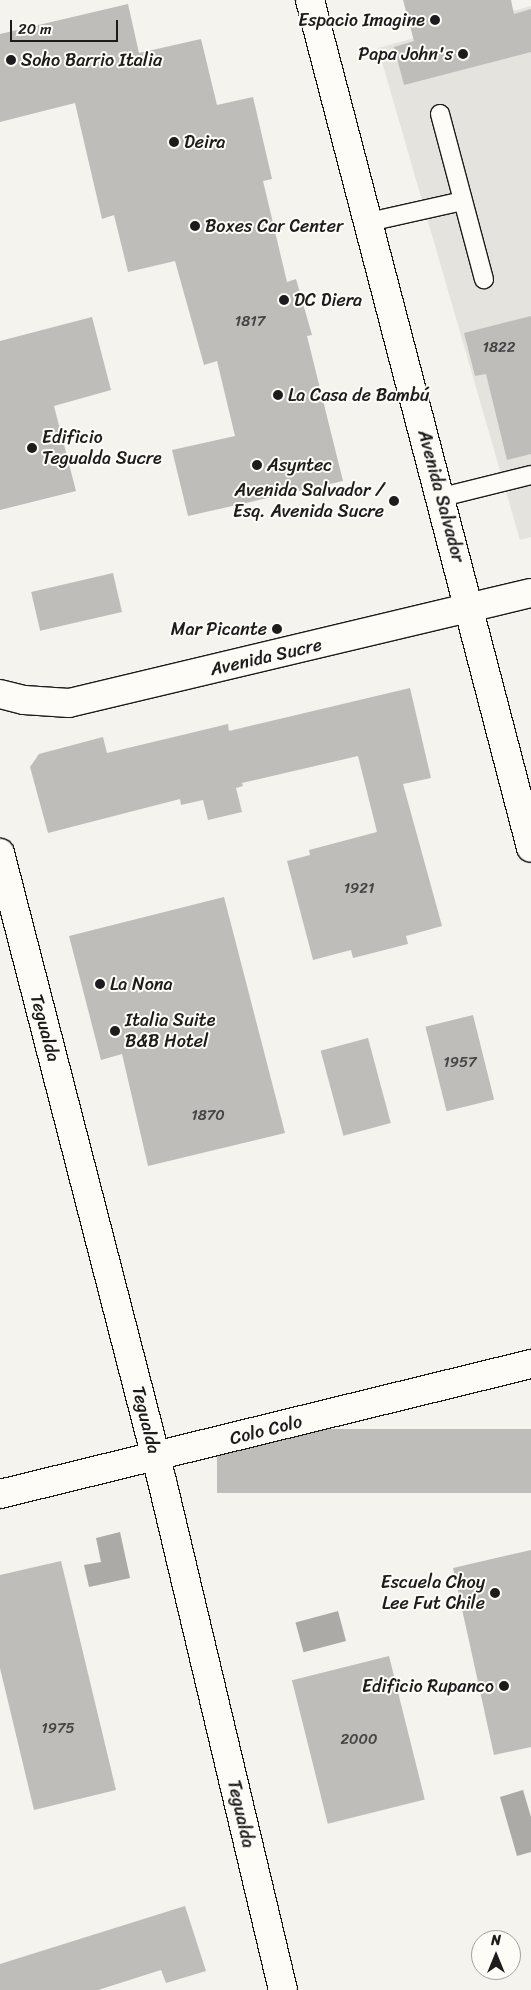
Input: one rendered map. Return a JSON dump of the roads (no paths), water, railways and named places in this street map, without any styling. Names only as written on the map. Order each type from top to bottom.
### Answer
[{"type":"street","name":"Avenida Salvador","points":[[310,0],[442,497],[531,848]]},
{"type":"street","name":"Avenida Sucre","points":[[0,694],[24,700],[69,703],[531,593]]},
{"type":"street","name":"Tegualda","points":[[0,853],[156,1458],[282,1990]]},
{"type":"street","name":"Colo Colo","points":[[0,1494],[156,1458],[531,1364]]},
{"type":"lane","points":[[440,114],[484,279]]},
{"type":"lane","points":[[369,222],[463,201]]},
{"type":"lane","points":[[442,497],[531,475]]},
{"type":"place","name":"Espacio Imagine","points":[[435,20]]},
{"type":"place","name":"Papa John's","points":[[463,54]]},
{"type":"place","name":"Soho Barrio Italia","points":[[11,60]]},
{"type":"place","name":"Deira","points":[[174,142]]},
{"type":"place","name":"Boxes Car Center","points":[[195,226]]},
{"type":"place","name":"DC Diera","points":[[284,300]]},
{"type":"place","name":"La Casa de Bambú","points":[[278,395]]},
{"type":"place","name":"Edificio Tegualda Sucre","points":[[32,448]]},
{"type":"place","name":"Asyntec","points":[[257,465]]},
{"type":"place","name":"Avenida Salvador / Esq. Avenida Sucre","points":[[394,501]]},
{"type":"place","name":"Mar Picante","points":[[277,629]]},
{"type":"place","name":"La Nona","points":[[100,984]]},
{"type":"place","name":"Italia Suite B&B Hotel","points":[[115,1031]]},
{"type":"place","name":"Escuela Choy Lee Fut Chile","points":[[495,1593]]},
{"type":"place","name":"Edificio Rupanco","points":[[504,1686]]}]
